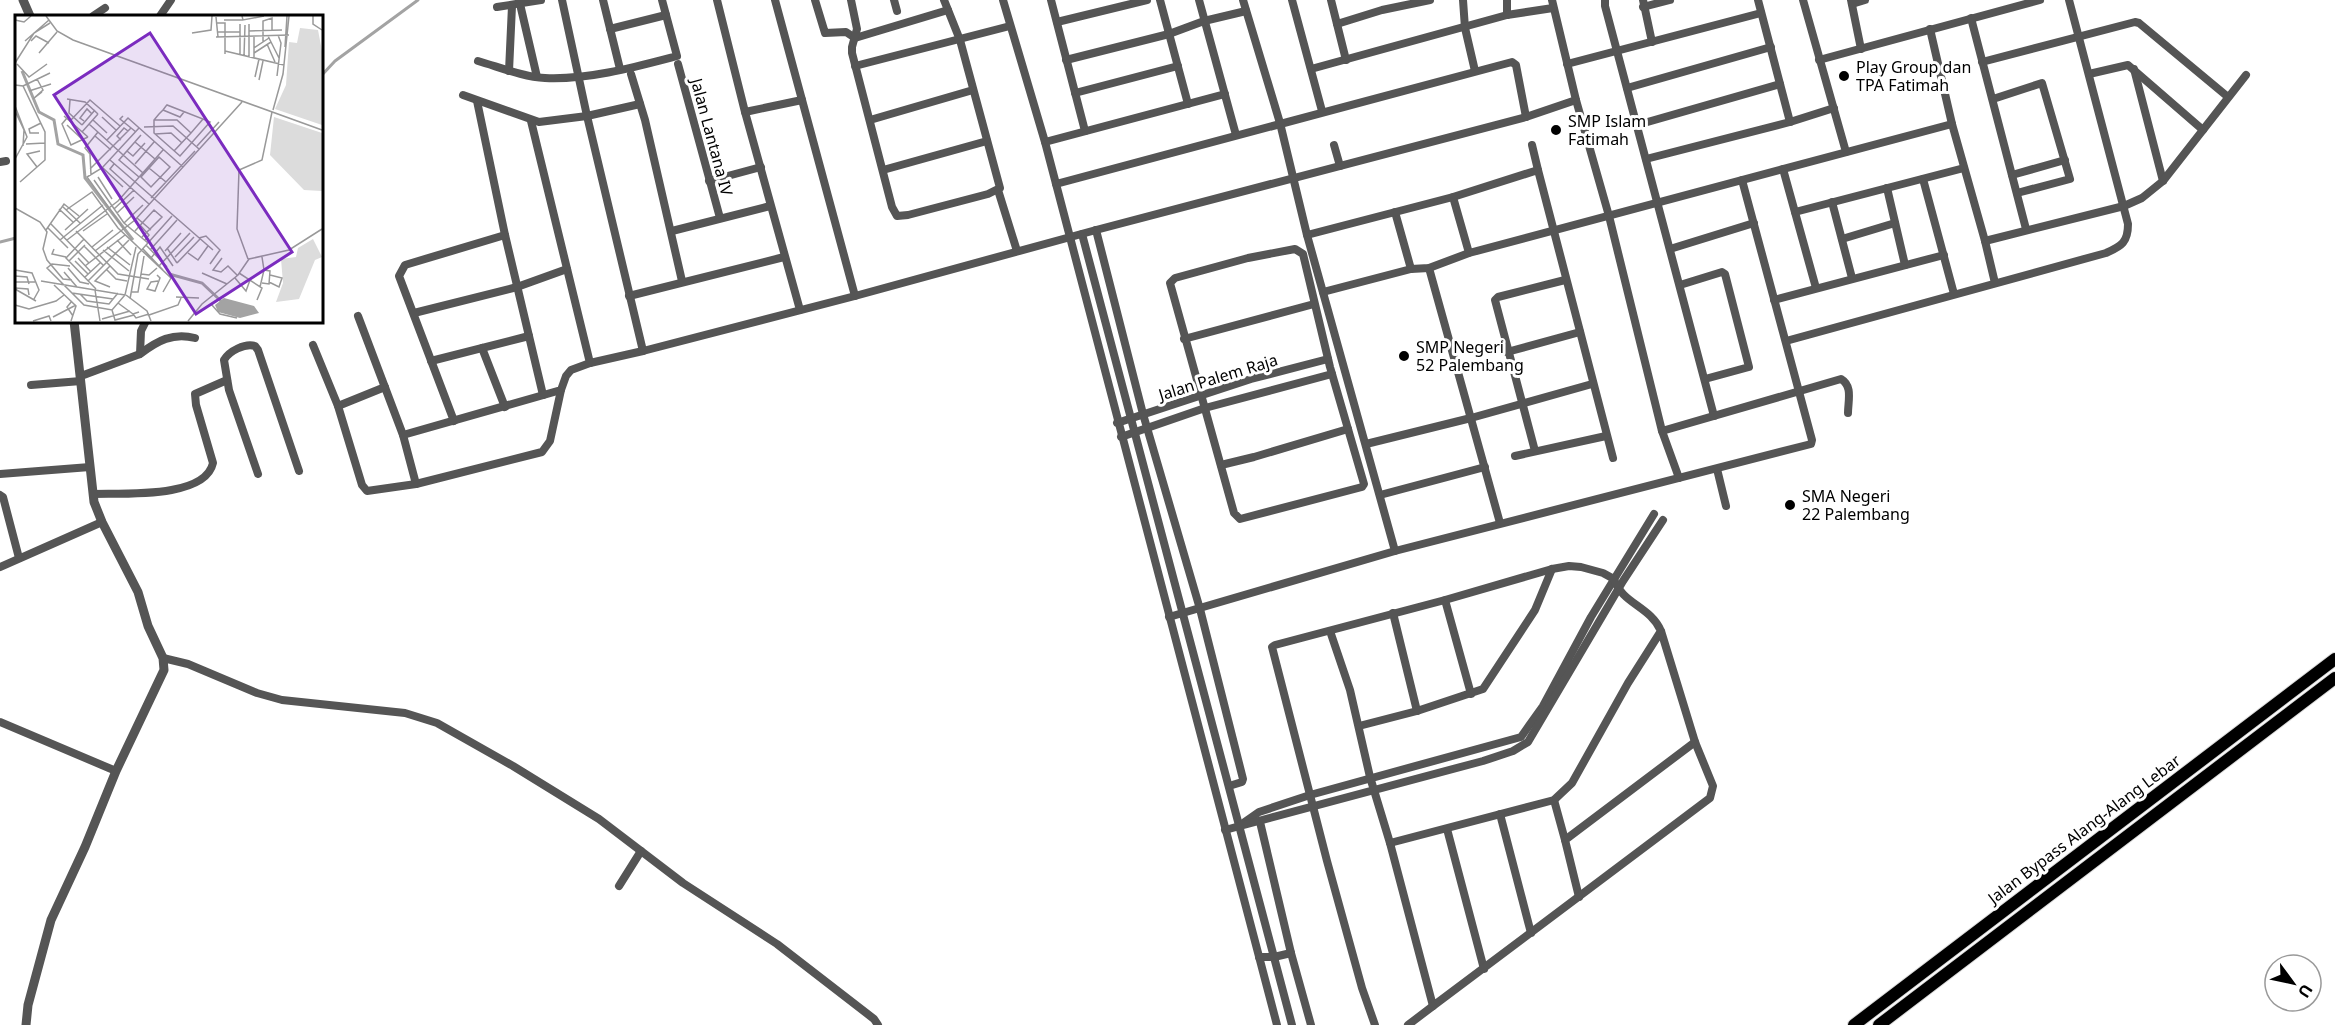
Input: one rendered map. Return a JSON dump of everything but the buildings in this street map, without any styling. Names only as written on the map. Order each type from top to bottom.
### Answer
[{"type":"highway","name":"Jalan Bypass Alang-Alang Lebar","points":[[1854,1025],[2335,659]]},
{"type":"highway","name":"Jalan Bypass Alang-Alang Lebar","points":[[1879,1025],[2335,678]]},
{"type":"highway","points":[[1893,995],[1902,1008]]},
{"type":"street","points":[[23,0],[30,15]]},
{"type":"street","points":[[161,15],[171,0]]},
{"type":"street","points":[[497,7],[542,0]]},
{"type":"street","points":[[562,0],[643,351]]},
{"type":"street","points":[[603,0],[620,69]]},
{"type":"street","points":[[478,61],[537,77],[580,76],[677,56],[662,0]]},
{"type":"street","points":[[717,0],[770,206],[800,310]]},
{"type":"street","points":[[775,0],[855,296]]},
{"type":"street","points":[[815,0],[825,33],[846,32],[855,38]]},
{"type":"street","points":[[851,0],[857,22],[852,47],[855,66],[892,207],[897,216],[998,190]]},
{"type":"street","points":[[894,0],[897,11]]},
{"type":"street","points":[[944,0],[960,40],[1001,184],[998,190],[1017,251]]},
{"type":"street","points":[[1003,0],[1045,142],[1277,1025]]},
{"type":"street","points":[[1051,0],[1085,131]]},
{"type":"street","points":[[1093,0],[1096,11]]},
{"type":"street","points":[[1057,22],[1147,0]]},
{"type":"street","points":[[1160,0],[1188,104]]},
{"type":"street","points":[[1199,0],[1236,135]]},
{"type":"street","points":[[1243,0],[1280,123],[1307,235],[1395,551]]},
{"type":"street","points":[[1292,0],[1322,111]]},
{"type":"street","points":[[1331,0],[1346,60]]},
{"type":"street","points":[[1337,24],[1382,9],[1428,0]]},
{"type":"street","points":[[1463,0],[1475,71]]},
{"type":"street","points":[[1507,0],[1507,15]]},
{"type":"street","points":[[1605,0],[1714,416]]},
{"type":"street","points":[[1652,42],[1643,4],[1670,0]]},
{"type":"street","points":[[1758,0],[1790,122]]},
{"type":"street","points":[[1803,0],[1846,152]]},
{"type":"street","points":[[1861,49],[1851,2],[1865,0]]},
{"type":"street","points":[[1819,60],[2040,0]]},
{"type":"street","points":[[1786,341],[2106,253],[2124,243],[2128,235],[2128,224],[2124,206],[2069,0]]},
{"type":"street","points":[[1311,69],[1553,4],[1576,100],[1609,216],[1662,431],[1679,478]]},
{"type":"street","points":[[509,70],[516,5]]},
{"type":"street","points":[[516,5],[537,77]]},
{"type":"street","points":[[94,15],[105,8]]},
{"type":"street","points":[[855,38],[948,10]]},
{"type":"street","points":[[1066,60],[1169,34],[1204,21],[1246,11]]},
{"type":"street","points":[[1567,64],[1761,13]]},
{"type":"street","points":[[610,29],[666,15]]},
{"type":"street","points":[[1971,18],[2026,230]]},
{"type":"street","points":[[1982,62],[2135,22],[2228,97]]},
{"type":"street","points":[[855,66],[1010,27]]},
{"type":"street","points":[[1930,29],[1952,124],[1995,283]]},
{"type":"street","points":[[1627,88],[1771,47]]},
{"type":"street","points":[[1056,184],[1322,111],[1514,63],[1526,117]]},
{"type":"street","name":"Jalan Lantana IV","points":[[678,64],[720,218]]},
{"type":"street","points":[[2089,74],[2128,65],[2203,130]]},
{"type":"street","points":[[1075,93],[1178,66]]},
{"type":"street","points":[[2134,69],[2163,181]]},
{"type":"street","points":[[631,74],[672,231],[682,281]]},
{"type":"street","points":[[1985,241],[2124,206],[2142,198],[2163,181],[2246,75]]},
{"type":"street","points":[[1993,99],[2043,83],[2070,179],[2017,193]]},
{"type":"street","points":[[1637,124],[1780,84]]},
{"type":"street","points":[[870,120],[973,90]]},
{"type":"street","points":[[1045,142],[1225,94]]},
{"type":"street","points":[[463,95],[531,121],[544,122],[587,116],[640,104]]},
{"type":"street","points":[[745,112],[802,100]]},
{"type":"street","points":[[313,345],[338,406],[364,490],[372,492],[416,484],[542,452],[550,441],[561,390],[571,369],[855,296],[1069,237],[1526,117],[1576,100]]},
{"type":"street","points":[[477,101],[505,235],[543,395]]},
{"type":"street","points":[[1646,159],[1790,122],[1834,108]]},
{"type":"street","points":[[531,121],[590,363]]},
{"type":"street","points":[[1323,292],[1411,269],[1428,268],[1469,253],[1952,124]]},
{"type":"street","points":[[883,170],[987,141]]},
{"type":"street","points":[[1334,145],[1340,166]]},
{"type":"street","points":[[1532,145],[1612,458]]},
{"type":"street","points":[[2012,175],[2065,160]]},
{"type":"street","points":[[709,181],[761,167]]},
{"type":"street","points":[[1795,212],[1964,168]]},
{"type":"street","points":[[1783,169],[1816,288]]},
{"type":"street","points":[[1307,235],[1453,197],[1538,170]]},
{"type":"street","points":[[1923,179],[1954,294]]},
{"type":"street","points":[[1169,617],[1395,551],[1811,444],[1812,440],[1742,180]]},
{"type":"street","points":[[1887,188],[1905,265]]},
{"type":"street","points":[[1453,197],[1469,253]]},
{"type":"street","points":[[1832,202],[1852,278]]},
{"type":"street","points":[[672,231],[770,206]]},
{"type":"street","points":[[1395,212],[1411,269]]},
{"type":"street","points":[[1670,249],[1754,223]]},
{"type":"street","points":[[1842,239],[1895,223]]},
{"type":"street","points":[[1096,230],[1143,414],[1200,609],[1243,779],[1242,782],[1229,786]]},
{"type":"street","points":[[1082,234],[1292,1025]]},
{"type":"street","points":[[454,421],[399,276],[405,265],[505,235]]},
{"type":"street","points":[[1299,250],[1303,254],[1332,374],[1364,480],[1362,487],[1244,520],[1238,518],[1233,513],[1184,339],[1171,280],[1248,258],[1299,250]]},
{"type":"street","points":[[1774,300],[1944,255]]},
{"type":"street","points":[[629,296],[784,257]]},
{"type":"street","points":[[1428,268],[1500,523]]},
{"type":"street","points":[[414,313],[517,287],[567,269]]},
{"type":"street","points":[[1680,285],[1722,272],[1725,274],[1749,367],[1705,379]]},
{"type":"street","points":[[1535,451],[1495,300],[1498,297],[1565,280]]},
{"type":"street","points":[[1184,339],[1314,304]]},
{"type":"street","points":[[358,316],[403,435],[416,484]]},
{"type":"street","points":[[26,1025],[28,1005],[51,920],[85,847],[116,771],[164,670],[163,658],[148,626],[138,592],[102,522],[93,494],[74,322]]},
{"type":"street","points":[[140,354],[140,339],[146,322]]},
{"type":"street","points":[[1508,352],[1580,332]]},
{"type":"street","points":[[31,385],[81,378],[140,354],[162,339],[186,335],[195,338]]},
{"type":"street","points":[[431,361],[530,336]]},
{"type":"street","points":[[258,474],[227,380],[224,360],[225,356],[245,346],[255,346],[299,471]]},
{"type":"street","points":[[482,348],[505,407]]},
{"type":"street","name":"Jalan Palem Raja","points":[[1117,423],[1201,395],[1328,359]]},
{"type":"street","name":"Jalan Palem Raja","points":[[1121,437],[1204,408],[1332,374]]},
{"type":"street","points":[[93,494],[184,489],[208,475],[213,463],[196,405],[195,394],[227,380]]},
{"type":"street","points":[[1662,431],[1843,380],[1847,383],[1849,390],[1848,412]]},
{"type":"street","points":[[1366,444],[1593,384]]},
{"type":"street","points":[[338,406],[385,387]]},
{"type":"street","points":[[403,435],[561,390]]},
{"type":"street","points":[[1221,465],[1348,429]]},
{"type":"street","points":[[1515,456],[1606,436]]},
{"type":"street","points":[[0,474],[90,467]]},
{"type":"street","points":[[1380,495],[1485,467]]},
{"type":"street","points":[[1717,469],[1726,506]]},
{"type":"street","points":[[0,495],[3,497],[19,558]]},
{"type":"street","points":[[1239,826],[1259,812],[1311,795],[1521,737],[1543,706],[1614,579],[1654,514]]},
{"type":"street","points":[[1225,830],[1513,751],[1528,742],[1617,591],[1663,520]]},
{"type":"street","points":[[0,567],[102,522]]},
{"type":"street","points":[[1376,1025],[1362,988],[1272,647],[1552,569],[1569,566],[1603,573],[1614,579],[1617,591],[1651,615],[1661,631],[1695,742],[1713,786],[1710,798],[1408,1025]]},
{"type":"street","points":[[1359,726],[1417,711],[1483,689],[1535,610],[1552,569]]},
{"type":"street","points":[[1445,600],[1471,694]]},
{"type":"street","points":[[1393,613],[1417,711]]},
{"type":"street","points":[[1330,631],[1350,690],[1373,790],[1390,843],[1433,1006]]},
{"type":"street","points":[[1390,843],[1554,800],[1572,783],[1628,683],[1661,631]]},
{"type":"street","points":[[163,658],[188,664],[257,693],[282,700],[405,713],[429,720],[551,788],[599,819],[683,883],[777,944],[874,1019],[878,1025]]},
{"type":"street","points":[[0,722],[116,771]]},
{"type":"street","points":[[1506,741],[1513,751]]},
{"type":"street","points":[[1565,840],[1695,742]]},
{"type":"street","points":[[1554,800],[1579,897]]},
{"type":"street","points":[[1500,814],[1531,933]]},
{"type":"street","points":[[1260,822],[1311,1025]]},
{"type":"street","points":[[1447,829],[1484,969]]},
{"type":"street","points":[[619,886],[641,850]]},
{"type":"street","points":[[1259,957],[1274,957],[1291,952]]},
{"type":"waterway","points":[[322,75],[335,61],[418,0]]},
{"type":"waterway","points":[[0,242],[15,238]]},
{"type":"place","name":"Play Group dan TPA Fatimah","points":[[1844,76]]},
{"type":"place","name":"SMP Islam Fatimah","points":[[1556,130]]},
{"type":"place","name":"SMP Negeri 52 Palembang","points":[[1404,356]]},
{"type":"place","name":"SMA Negeri 22 Palembang","points":[[1790,505]]}]
